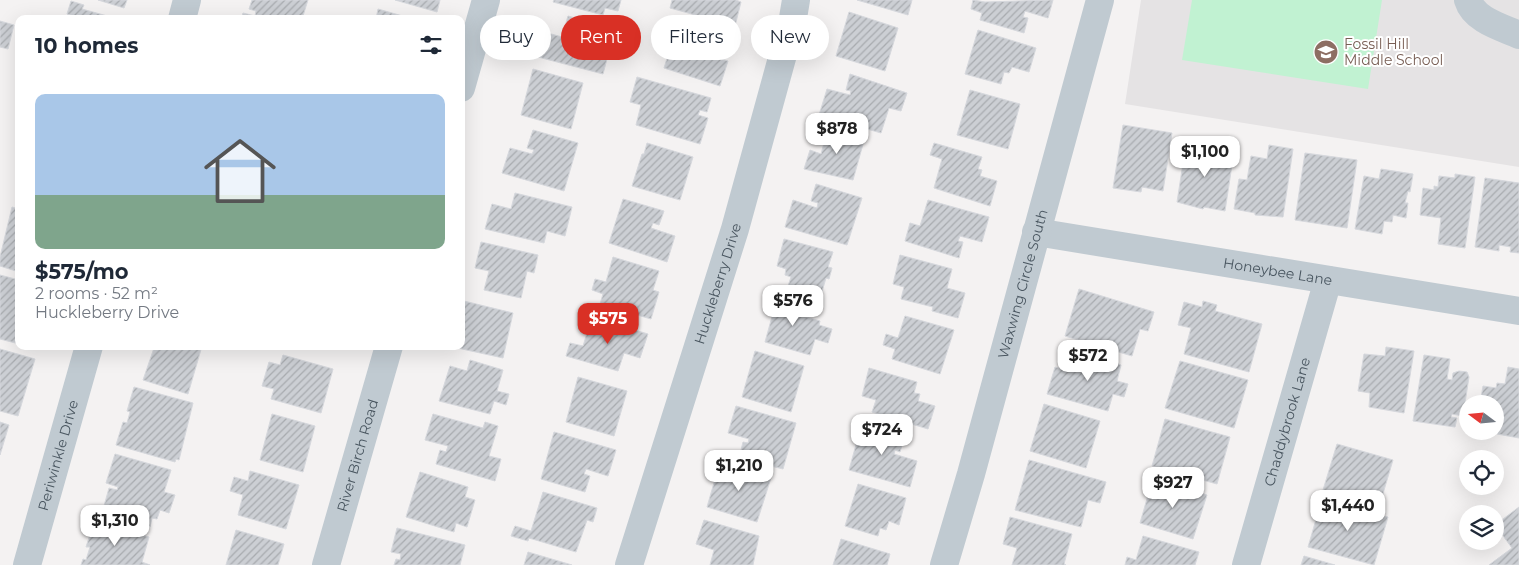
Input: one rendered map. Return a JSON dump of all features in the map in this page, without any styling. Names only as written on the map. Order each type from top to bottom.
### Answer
[{"type":"street","points":[[183,15],[187,0]]},
{"type":"street","points":[[465,74],[486,0]]},
{"type":"street","name":"Huckleberry Drive","points":[[629,565],[735,229],[793,18],[796,0]]},
{"type":"street","name":"Waxwing Circle South","points":[[944,565],[971,474],[1100,0]]},
{"type":"street","points":[[1468,0],[1470,7],[1484,20],[1519,35]]},
{"type":"street","name":"Honeybee Lane","points":[[1036,232],[1519,311]]},
{"type":"street","name":"Chaddybrook Lane","points":[[1246,565],[1328,280]]},
{"type":"street","name":"Periwinkle Drive","points":[[28,565],[88,350]]},
{"type":"street","name":"River Birch Road","points":[[326,565],[388,350]]},
{"type":"shaded area","name":"Fossil Hill Middle School","points":[[1141,0],[1519,0],[1519,167],[1125,104]]},
{"type":"green space","points":[[1192,0],[1382,0],[1368,89],[1182,60]]},
{"type":"building","points":[[98,0],[127,0],[124,8]]},
{"type":"building","points":[[252,0],[308,0],[303,15],[255,15],[256,11],[249,9]]},
{"type":"building","points":[[395,0],[440,0],[437,12]]},
{"type":"building","points":[[554,0],[621,0],[618,11],[605,8],[603,15],[553,2]]},
{"type":"building","points":[[672,0],[736,0],[741,2],[738,15],[695,15],[670,8]]},
{"type":"building","points":[[857,0],[912,0],[908,15]]},
{"type":"building","points":[[973,0],[985,2],[1053,0],[1048,18],[1025,11],[1023,17],[1028,18],[1024,33],[980,20],[982,13],[971,9]]},
{"type":"building","points":[[71,1],[84,5],[82,9],[104,15],[71,15],[67,14]]},
{"type":"building","points":[[378,9],[399,15],[377,15]]},
{"type":"building","points":[[849,12],[898,28],[885,71],[836,56]]},
{"type":"building","points":[[0,21],[14,25],[8,49],[0,47]]},
{"type":"building","points":[[978,30],[1036,48],[1029,72],[1012,67],[1009,73],[1004,72],[1001,84],[965,74]]},
{"type":"building","points":[[551,34],[561,37],[561,60],[607,60],[603,74],[549,60],[551,60]]},
{"type":"building","points":[[666,60],[728,61],[720,86],[664,68]]},
{"type":"building","points":[[533,69],[583,83],[571,129],[521,115]]},
{"type":"building","points":[[850,74],[907,93],[901,111],[889,108],[881,133],[819,115],[827,89],[850,95],[851,91],[846,90]]},
{"type":"building","points":[[637,77],[711,98],[707,112],[700,110],[698,115],[708,118],[700,144],[636,125],[641,105],[630,102]]},
{"type":"building","points":[[970,90],[1020,104],[1008,149],[957,135]]},
{"type":"building","points":[[1123,125],[1172,133],[1163,191],[1142,187],[1141,192],[1113,188]]},
{"type":"building","points":[[830,127],[865,137],[853,180],[804,169],[810,150],[821,154],[824,143],[828,144]]},
{"type":"building","points":[[533,130],[578,143],[564,191],[502,173],[510,148],[532,154],[534,150],[527,148]]},
{"type":"building","points":[[647,143],[693,157],[680,200],[632,186]]},
{"type":"building","points":[[934,143],[982,157],[978,169],[982,170],[980,176],[997,181],[990,206],[934,188],[942,159],[930,155]]},
{"type":"building","points":[[1186,144],[1234,152],[1225,211],[1204,207],[1203,209],[1177,202]]},
{"type":"building","points":[[1269,145],[1293,149],[1283,217],[1255,215],[1255,213],[1234,209],[1239,179],[1247,180],[1251,156],[1267,159]]},
{"type":"building","points":[[1305,153],[1357,160],[1347,228],[1295,220]]},
{"type":"building","points":[[1381,169],[1413,174],[1410,192],[1408,191],[1405,203],[1408,203],[1406,218],[1393,215],[1392,222],[1384,221],[1382,234],[1355,229],[1364,176],[1379,179]]},
{"type":"building","points":[[1455,174],[1475,177],[1465,248],[1438,244],[1441,218],[1420,215],[1423,188],[1434,190],[1434,186],[1438,187],[1439,176],[1455,178]]},
{"type":"building","points":[[1485,178],[1519,183],[1519,253],[1510,252],[1511,247],[1499,245],[1499,251],[1475,247]]},
{"type":"building","points":[[816,184],[862,198],[847,245],[785,227],[793,200],[817,208],[818,203],[811,201]]},
{"type":"building","points":[[515,193],[572,207],[565,236],[547,231],[544,243],[485,229],[492,204],[511,209]]},
{"type":"building","points":[[623,199],[664,211],[659,225],[653,223],[651,228],[675,236],[667,262],[609,243]]},
{"type":"building","points":[[928,200],[989,217],[982,242],[960,236],[958,241],[963,242],[959,258],[905,241],[910,223],[920,226]]},
{"type":"building","points":[[12,207],[15,208],[15,271],[0,266],[0,257]]},
{"type":"building","points":[[784,239],[833,252],[828,267],[832,268],[829,279],[826,278],[821,295],[788,286],[791,277],[785,275],[786,269],[777,266]]},
{"type":"building","points":[[481,242],[538,255],[534,273],[527,271],[521,298],[484,290],[489,271],[475,268]]},
{"type":"building","points":[[900,255],[952,269],[947,288],[965,293],[958,318],[932,311],[933,307],[901,299],[904,287],[893,284]]},
{"type":"building","points":[[613,257],[659,271],[653,290],[659,292],[651,319],[600,304],[603,294],[592,290],[595,279],[606,282]]},
{"type":"building","points":[[0,275],[15,279],[15,343],[0,339]]},
{"type":"building","points":[[1079,289],[1154,312],[1148,331],[1140,329],[1132,356],[1065,336]]},
{"type":"building","points":[[770,294],[795,302],[792,313],[820,321],[819,325],[832,329],[828,343],[815,339],[810,355],[765,342],[773,313],[764,311]]},
{"type":"building","points":[[465,301],[513,313],[503,358],[465,350]]},
{"type":"building","points":[[1203,301],[1217,305],[1215,311],[1262,324],[1249,372],[1184,354],[1191,328],[1178,325],[1184,302],[1202,307]]},
{"type":"building","points":[[905,316],[954,330],[940,374],[892,359],[895,349],[883,345],[886,334],[898,338]]},
{"type":"building","points":[[592,317],[648,334],[640,358],[624,353],[618,371],[566,356],[570,343],[583,346]]},
{"type":"building","points":[[1386,347],[1414,351],[1404,413],[1369,407],[1370,393],[1358,391],[1364,354],[1385,356]]},
{"type":"building","points":[[0,349],[35,359],[18,416],[0,411]]},
{"type":"building","points":[[153,350],[201,350],[188,394],[143,380]]},
{"type":"building","points":[[755,351],[804,366],[791,412],[742,397]]},
{"type":"building","points":[[1074,351],[1121,365],[1117,381],[1128,384],[1124,397],[1113,394],[1108,411],[1047,394],[1055,367],[1068,371]]},
{"type":"building","points":[[283,355],[333,369],[321,413],[271,399],[274,389],[262,386],[269,362],[280,365]]},
{"type":"building","points":[[1424,355],[1450,359],[1447,379],[1452,380],[1453,373],[1459,371],[1467,372],[1469,377],[1466,395],[1459,395],[1459,415],[1452,414],[1451,417],[1457,418],[1455,427],[1413,421]]},
{"type":"building","points":[[470,360],[503,370],[497,391],[509,394],[506,405],[494,401],[490,414],[439,401],[450,366],[467,371]]},
{"type":"building","points":[[1180,361],[1248,380],[1234,428],[1165,408]]},
{"type":"building","points":[[1508,367],[1519,369],[1519,438],[1504,435],[1504,395],[1482,395],[1483,386],[1496,388],[1497,383],[1505,384]]},
{"type":"building","points":[[869,368],[917,382],[914,393],[920,394],[918,401],[935,406],[928,429],[872,412],[876,400],[862,396]]},
{"type":"building","points":[[578,377],[627,391],[614,436],[566,422]]},
{"type":"building","points":[[134,387],[193,403],[179,460],[176,459],[175,462],[116,445],[123,422],[127,423],[130,412],[127,411]]},
{"type":"building","points":[[1044,404],[1100,421],[1086,468],[1030,451]]},
{"type":"building","points":[[736,406],[796,423],[783,469],[739,458],[743,442],[748,443],[749,439],[728,433]]},
{"type":"building","points":[[272,414],[315,426],[303,472],[260,460]]},
{"type":"building","points":[[433,414],[483,428],[485,422],[498,426],[489,456],[501,459],[495,481],[436,464],[440,450],[446,452],[448,446],[425,440]]},
{"type":"building","points":[[1165,419],[1230,437],[1217,484],[1152,466]]},
{"type":"building","points":[[0,422],[9,425],[0,455]]},
{"type":"building","points":[[862,423],[905,435],[900,452],[895,450],[894,454],[917,461],[910,487],[849,470]]},
{"type":"building","points":[[554,432],[616,450],[608,476],[586,469],[584,474],[590,476],[585,492],[541,479]]},
{"type":"building","points":[[1337,444],[1393,460],[1379,507],[1323,490]]},
{"type":"building","points":[[115,454],[171,470],[164,492],[175,495],[169,513],[160,510],[157,519],[152,518],[150,527],[102,513],[109,488],[117,490],[118,487],[106,483]]},
{"type":"building","points":[[1029,460],[1106,482],[1100,503],[1088,500],[1081,527],[1015,510]]},
{"type":"building","points":[[720,462],[771,478],[757,522],[707,507]]},
{"type":"building","points":[[250,471],[299,485],[286,529],[238,515],[243,495],[230,491],[234,477],[248,481]]},
{"type":"building","points":[[420,472],[468,487],[465,497],[475,500],[467,527],[456,523],[454,532],[406,517]]},
{"type":"building","points":[[1153,478],[1207,495],[1193,539],[1140,523]]},
{"type":"building","points":[[858,484],[906,498],[899,525],[889,521],[886,530],[880,528],[878,536],[845,526]]},
{"type":"building","points":[[543,492],[597,508],[593,522],[587,520],[576,552],[529,538],[528,541],[511,536],[515,526],[531,531]]},
{"type":"building","points":[[1322,499],[1388,517],[1374,565],[1308,547]]},
{"type":"building","points":[[1519,507],[1519,565],[1489,565],[1512,548],[1504,537],[1504,518]]},
{"type":"building","points":[[1010,517],[1072,534],[1064,564],[1066,565],[1012,565],[1017,548],[1003,544]]},
{"type":"building","points":[[704,520],[759,536],[753,565],[710,565],[714,550],[696,544]]},
{"type":"building","points":[[94,522],[149,537],[142,562],[150,565],[81,565],[83,559],[86,560],[90,547],[86,547]]},
{"type":"building","points":[[397,528],[465,545],[460,565],[394,565],[396,559],[400,560],[401,554],[391,552]]},
{"type":"building","points":[[236,530],[284,544],[278,565],[226,565]]},
{"type":"building","points":[[1143,536],[1199,552],[1195,565],[1125,565],[1127,557],[1136,560]]},
{"type":"building","points":[[841,539],[890,554],[887,565],[833,565]]},
{"type":"building","points":[[528,552],[572,565],[524,565]]},
{"type":"building","points":[[1304,556],[1335,565],[1301,565]]},
{"type":"place","name":"Fossil Hill Middle School","points":[[1326,52]]}]
